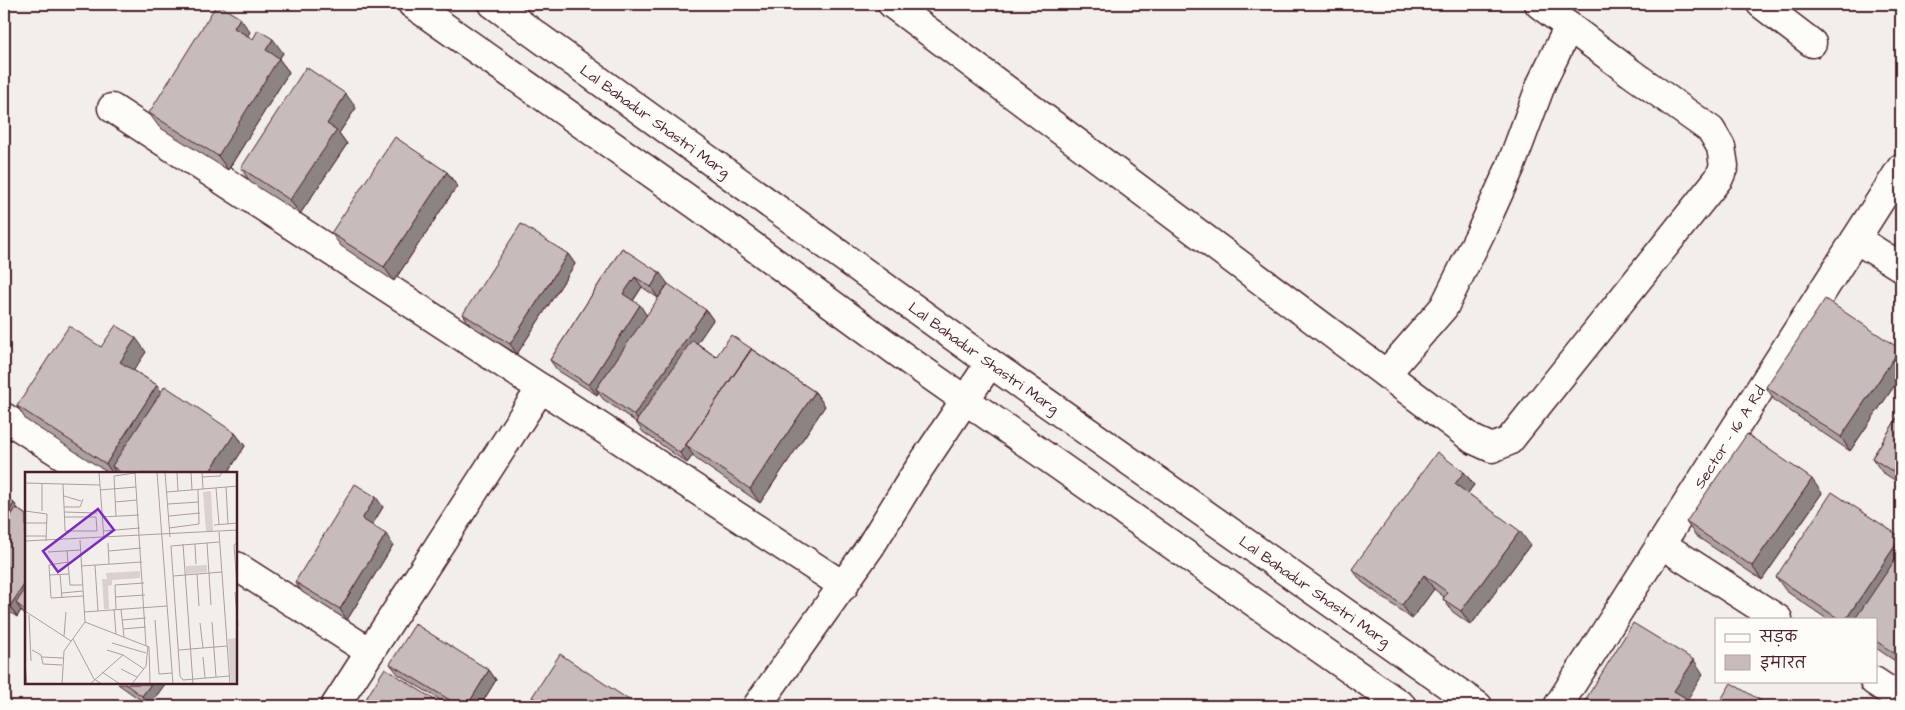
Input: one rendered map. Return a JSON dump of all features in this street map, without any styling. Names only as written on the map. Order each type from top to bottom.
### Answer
[{"type":"street","points":[[412,4],[698,206],[911,362],[1402,706]]},
{"type":"street","name":"Lal Bahadur Shastri Marg","points":[[493,4],[990,363],[1478,706]]},
{"type":"street","points":[[892,4],[1474,440],[1492,448],[1509,441],[1719,178],[1724,166],[1721,147],[1711,130],[1539,4]]},
{"type":"street","points":[[1761,4],[1812,43]]},
{"type":"street","points":[[1386,374],[1444,307],[1510,168],[1542,82],[1569,26]]},
{"type":"street","points":[[112,108],[844,586]]},
{"type":"street","name":"Sector - 16 A Rd","points":[[1558,706],[1901,168]]},
{"type":"street","points":[[1856,239],[1901,267]]},
{"type":"street","points":[[757,706],[844,586],[990,363]]},
{"type":"street","points":[[335,706],[540,388]]},
{"type":"street","points":[[4,417],[89,472]]},
{"type":"street","points":[[1661,544],[1776,618]]},
{"type":"street","points":[[238,567],[370,652]]},
{"type":"street","points":[[1876,682],[1901,699]]},
{"type":"building","points":[[217,4],[240,18],[234,28],[253,39],[258,30],[273,39],[266,50],[279,58],[218,156],[149,113]]},
{"type":"building","points":[[306,67],[346,94],[327,124],[337,130],[290,200],[241,168]]},
{"type":"building","points":[[395,137],[447,172],[384,267],[331,233]]},
{"type":"building","points":[[521,224],[568,254],[510,344],[463,314]]},
{"type":"building","points":[[622,248],[660,273],[651,287],[635,277],[623,294],[640,305],[589,385],[550,360]]},
{"type":"building","points":[[668,284],[706,310],[634,415],[596,389]]},
{"type":"building","points":[[1825,299],[1900,349],[1841,437],[1766,387]]},
{"type":"building","points":[[116,325],[136,338],[120,362],[157,385],[106,464],[17,406],[69,326],[101,347]]},
{"type":"building","points":[[731,335],[752,349],[680,453],[636,422],[692,340],[716,357]]},
{"type":"building","points":[[751,349],[815,392],[750,489],[686,445]]},
{"type":"building","points":[[165,386],[235,433],[209,472],[120,472],[112,466]]},
{"type":"building","points":[[1901,412],[1901,477],[1872,458]]},
{"type":"building","points":[[1747,434],[1812,479],[1752,566],[1686,522]]},
{"type":"building","points":[[1437,452],[1464,472],[1455,484],[1520,531],[1461,611],[1443,599],[1447,592],[1424,575],[1402,605],[1352,569]]},
{"type":"building","points":[[355,484],[376,497],[362,519],[386,534],[340,609],[295,582]]},
{"type":"building","points":[[1832,492],[1901,537],[1847,618],[1838,618],[1776,577]]},
{"type":"building","points":[[4,496],[14,503],[4,519]]},
{"type":"building","points":[[16,508],[25,514],[25,584],[10,606],[4,603],[4,527]]},
{"type":"building","points":[[1901,551],[1901,658],[1878,642],[1878,618],[1856,618]]},
{"type":"building","points":[[25,590],[25,610],[16,603]]},
{"type":"building","points":[[1633,623],[1694,660],[1674,691],[1699,706],[1591,706],[1584,702]]},
{"type":"building","points":[[415,624],[489,670],[467,706],[460,706],[390,664]]},
{"type":"building","points":[[560,654],[638,706],[546,706],[532,697]]},
{"type":"building","points":[[385,668],[444,706],[371,706],[364,702]]},
{"type":"building","points":[[1731,683],[1770,706],[1717,706]]},
{"type":"building","points":[[126,685],[150,685],[142,696]]}]
